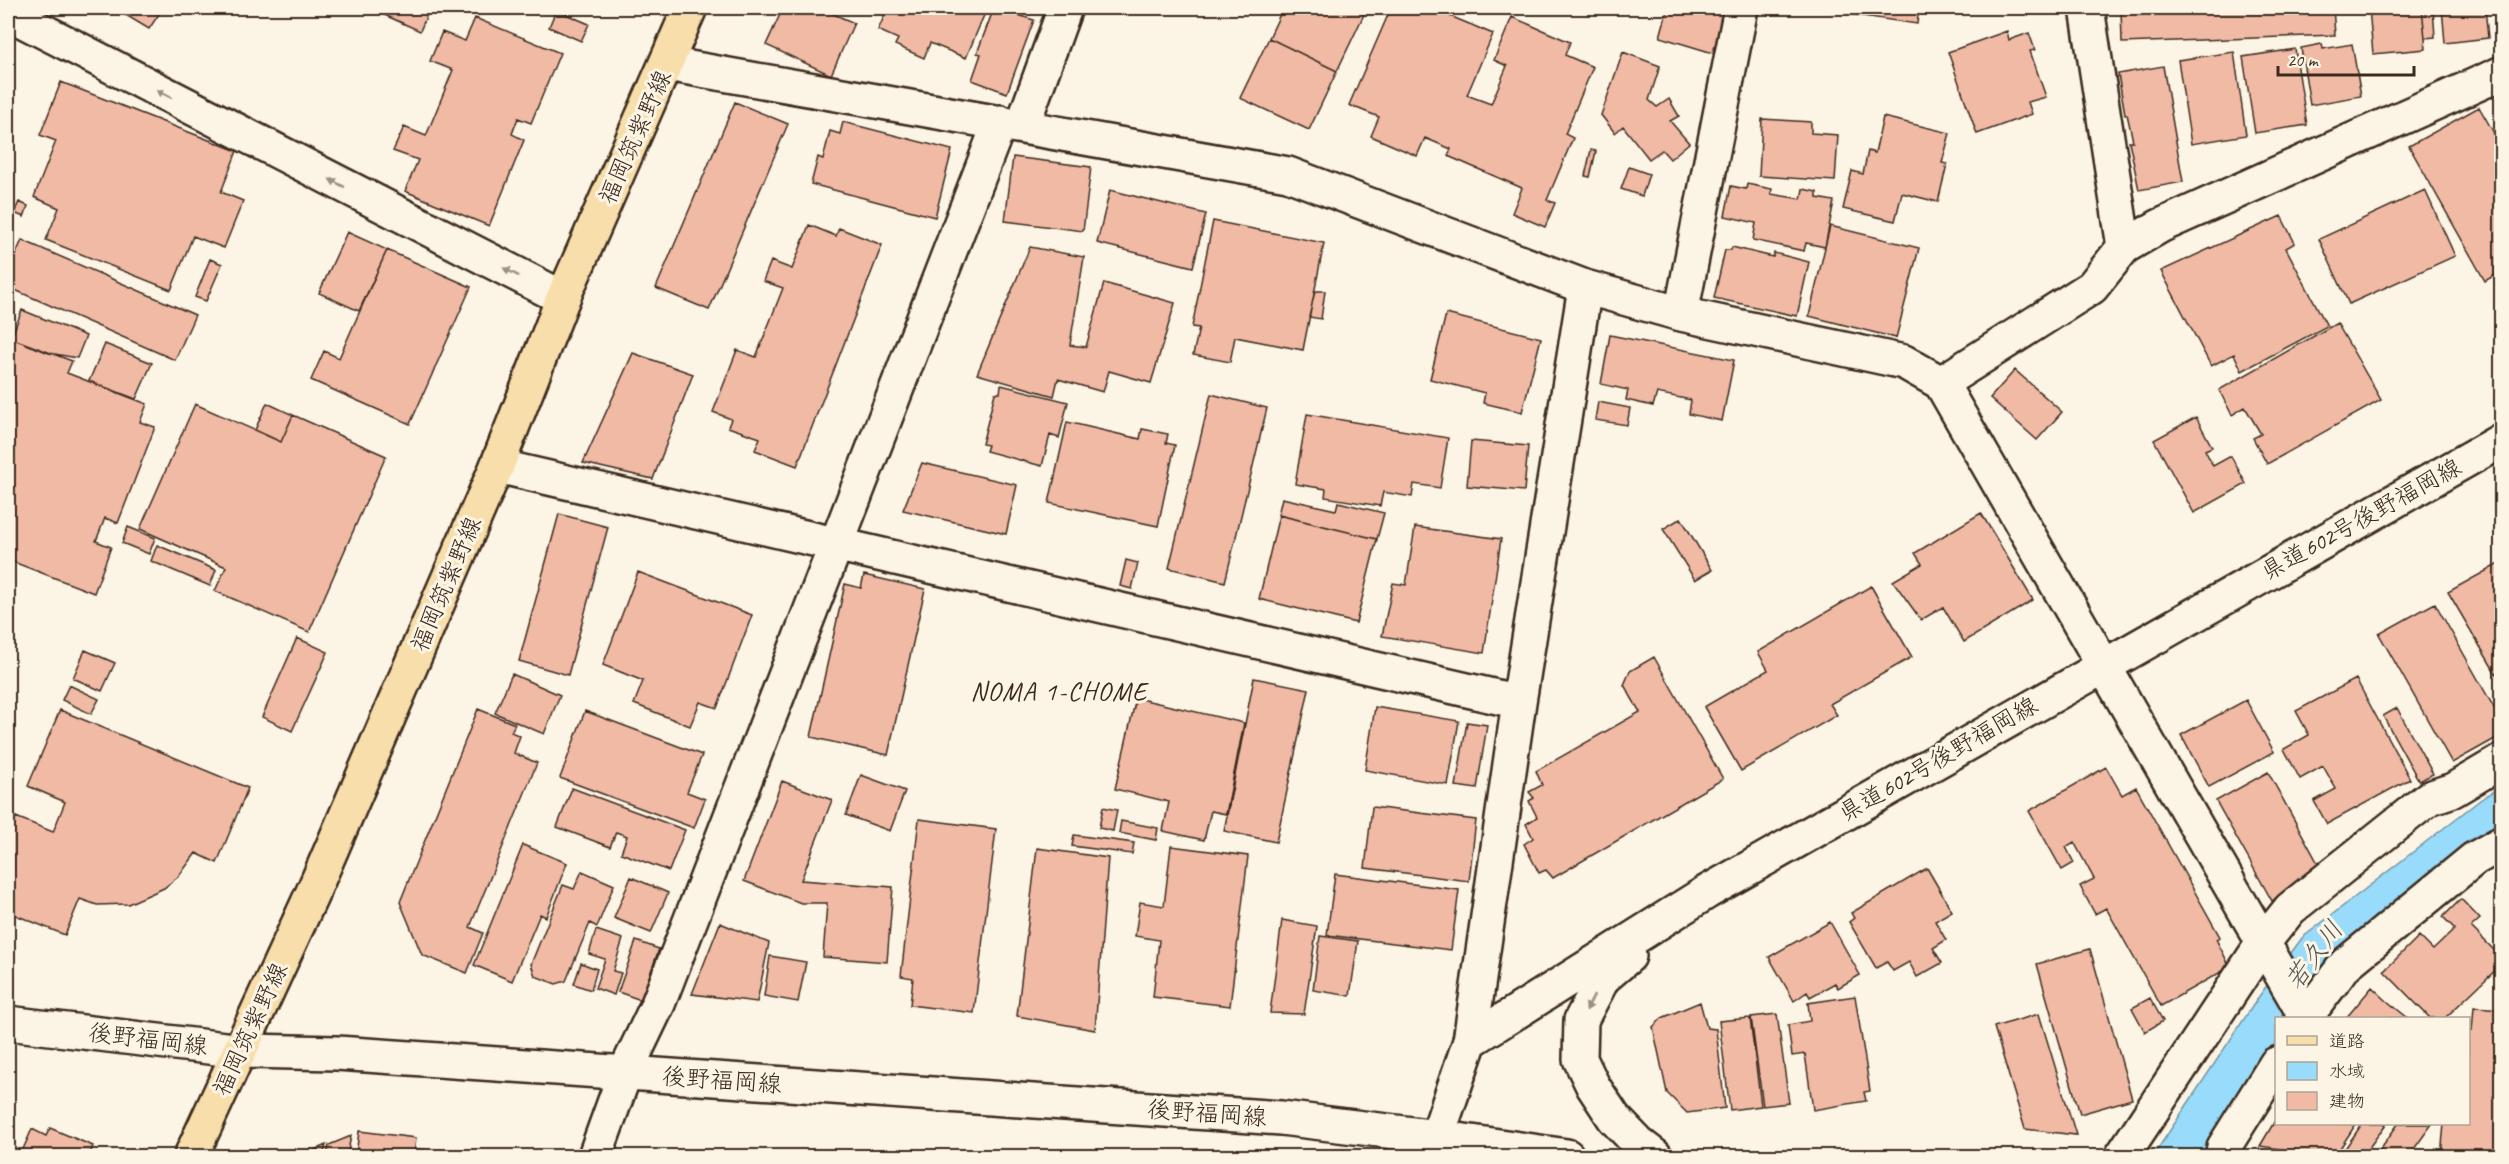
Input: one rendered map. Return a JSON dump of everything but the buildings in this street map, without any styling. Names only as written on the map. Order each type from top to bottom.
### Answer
[{"type":"main road","name":"福岡筑紫野線","points":[[191,1156],[242,1051],[497,466],[563,298],[690,8]]},
{"type":"street","points":[[595,1156],[625,1073],[658,1004],[836,546],[1011,124],[1065,8]]},
{"type":"street","points":[[1681,314],[1741,8]]},
{"type":"street","points":[[2087,8],[2124,248]]},
{"type":"street","points":[[8,14],[563,298]]},
{"type":"street","points":[[667,64],[1288,174],[1585,287],[1681,314],[1904,362],[1941,383],[2105,664],[2305,1017]]},
{"type":"street","points":[[1941,383],[2092,287],[2124,248],[2160,226],[2502,73]]},
{"type":"street","points":[[1437,1137],[1470,1041],[1519,702],[1585,287]]},
{"type":"street","name":"県道602号後野福岡線","points":[[1470,1041],[1707,892],[2502,440]]},
{"type":"street","points":[[497,466],[1519,702]]},
{"type":"street","points":[[2122,1156],[2263,943],[2290,909],[2428,798],[2453,790],[2502,761]]},
{"type":"street","points":[[2307,1017],[2346,964],[2474,859],[2502,843]]},
{"type":"street","points":[[1655,1156],[1638,1143],[1614,1118],[1593,1086],[1580,1059],[1581,1020],[1603,978],[1707,892]]},
{"type":"street","name":"後野福岡線","points":[[8,1023],[242,1051],[337,1053],[1281,1118],[1567,1156]]},
{"type":"street","points":[[2222,1156],[2224,1147],[2275,1067]]},
{"type":"water","name":"若久川","points":[[2501,786],[2501,827],[2466,848],[2327,958],[2292,1017],[2275,1017],[2275,1044],[2201,1156],[2153,1156],[2260,995],[2302,938]]},
{"type":"district","name":"NOMA 1-CHOME","points":[[1059,691]]}]
